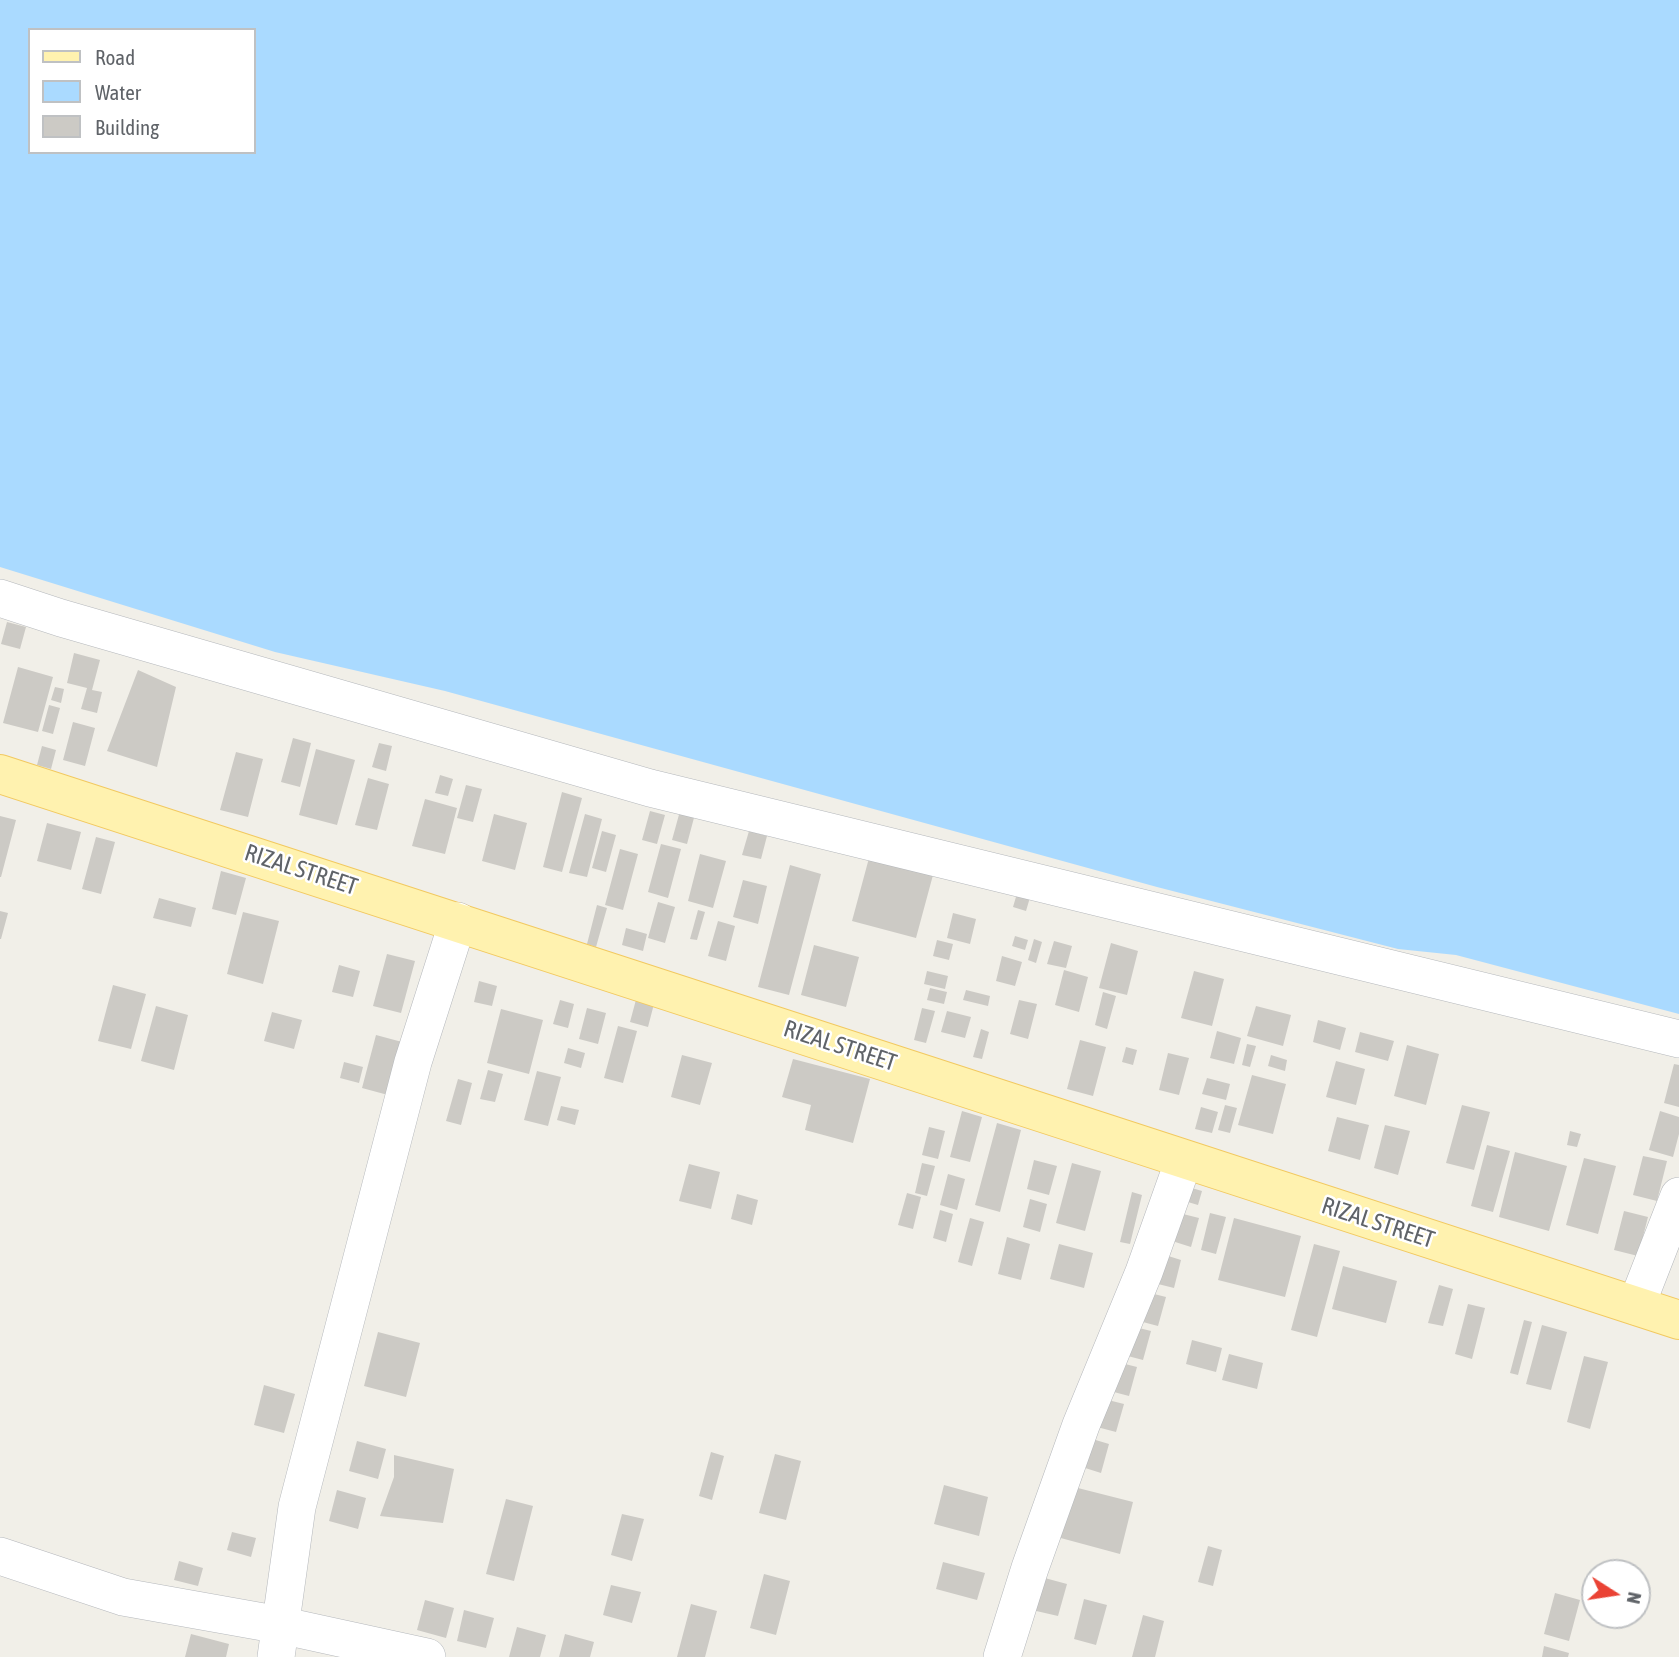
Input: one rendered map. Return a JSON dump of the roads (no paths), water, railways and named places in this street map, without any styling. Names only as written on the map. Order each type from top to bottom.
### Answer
[{"type":"main road","name":"RIZAL STREET","points":[[0,774],[458,920],[1679,1320]]},
{"type":"street","points":[[0,598],[650,788],[1679,1039]]},
{"type":"street","points":[[278,1641],[297,1507],[412,1062],[458,920]]},
{"type":"street","points":[[1002,1657],[1030,1568],[1081,1425],[1144,1272],[1184,1160]]},
{"type":"street","points":[[1636,1306],[1679,1196]]},
{"type":"street","points":[[0,1556],[122,1597],[278,1641],[427,1657]]},
{"type":"water","points":[[0,0],[1679,0],[1679,1014],[1456,955],[1398,949],[1157,887],[445,691],[275,652],[0,567]]}]
